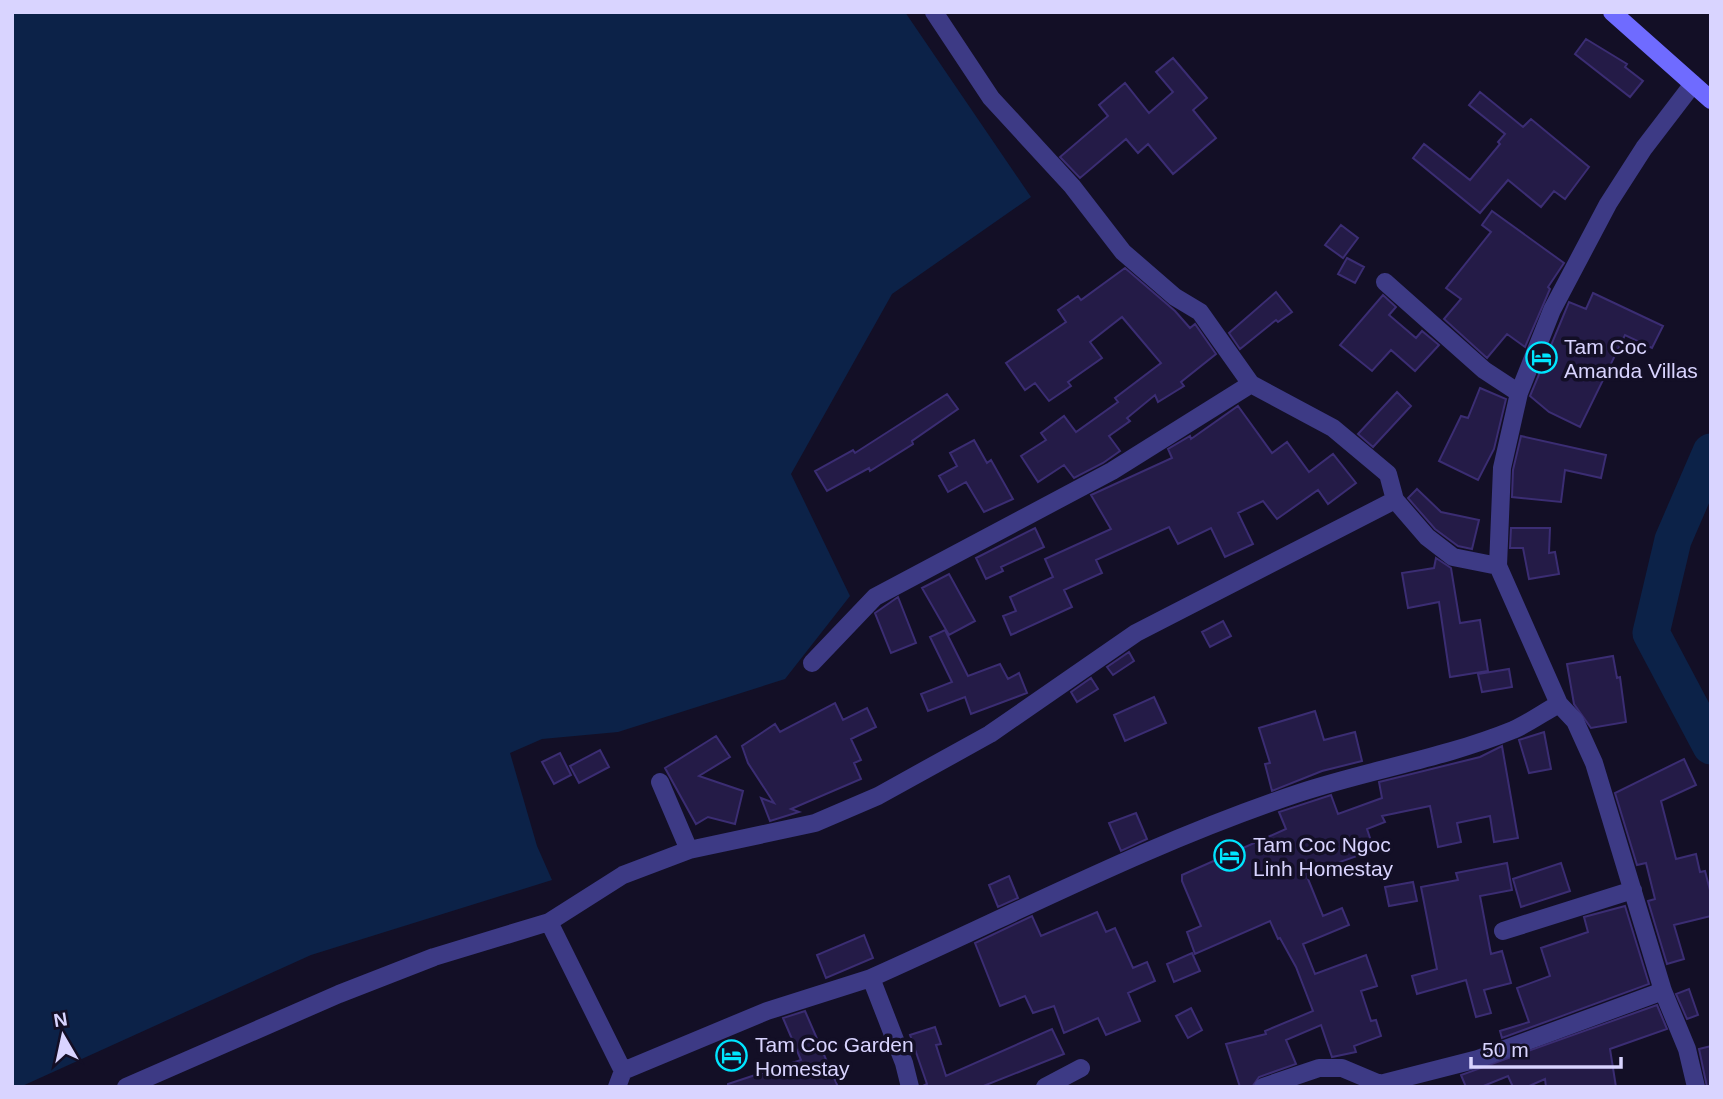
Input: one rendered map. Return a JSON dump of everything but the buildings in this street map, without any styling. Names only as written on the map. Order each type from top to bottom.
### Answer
[{"type":"main road","points":[[1612,12],[1711,100]]},
{"type":"street","points":[[934,12],[991,98],[1072,186],[1123,252],[1175,297],[1200,312],[1251,384],[1333,428],[1388,474],[1395,500],[1427,537],[1453,557],[1498,566]]},
{"type":"street","points":[[1693,84],[1644,148],[1608,204],[1552,310],[1519,393],[1502,468],[1498,566],[1559,704],[1575,721],[1594,763],[1663,991],[1687,1049],[1696,1087]]},
{"type":"street","points":[[1385,282],[1484,370],[1519,393]]},
{"type":"street","points":[[812,663],[875,597],[1112,471],[1251,384]]},
{"type":"street","points":[[126,1087],[339,994],[434,957],[549,922],[623,875],[689,850],[815,823],[878,796],[990,734],[1136,633],[1395,500]]},
{"type":"street","points":[[549,922],[620,1079],[767,1011],[871,978],[969,935],[1049,894],[1155,850],[1299,793],[1462,747],[1515,729],[1559,704]]},
{"type":"street","points":[[660,782],[689,850]]},
{"type":"street","points":[[1503,931],[1633,890]]},
{"type":"street","points":[[871,978],[904,1063],[910,1087]]},
{"type":"street","points":[[1263,1087],[1319,1068],[1342,1068],[1380,1084],[1478,1059],[1663,991]]},
{"type":"street","points":[[1045,1087],[1082,1068]]},
{"type":"water","points":[[12,12],[905,12],[1031,197],[892,294],[791,474],[850,596],[785,679],[618,732],[542,739],[510,753],[537,846],[552,880],[311,955],[20,1087],[12,1087]]},
{"type":"waterway","points":[[1711,452],[1673,540],[1651,633],[1711,746]]},
{"type":"place","name":"Tam Coc Amanda Villas","points":[[1541,358]]},
{"type":"place","name":"Tam Coc Ngoc Linh Homestay","points":[[1230,856]]},
{"type":"place","name":"Tam Coc Garden Homestay","points":[[732,1056]]}]
